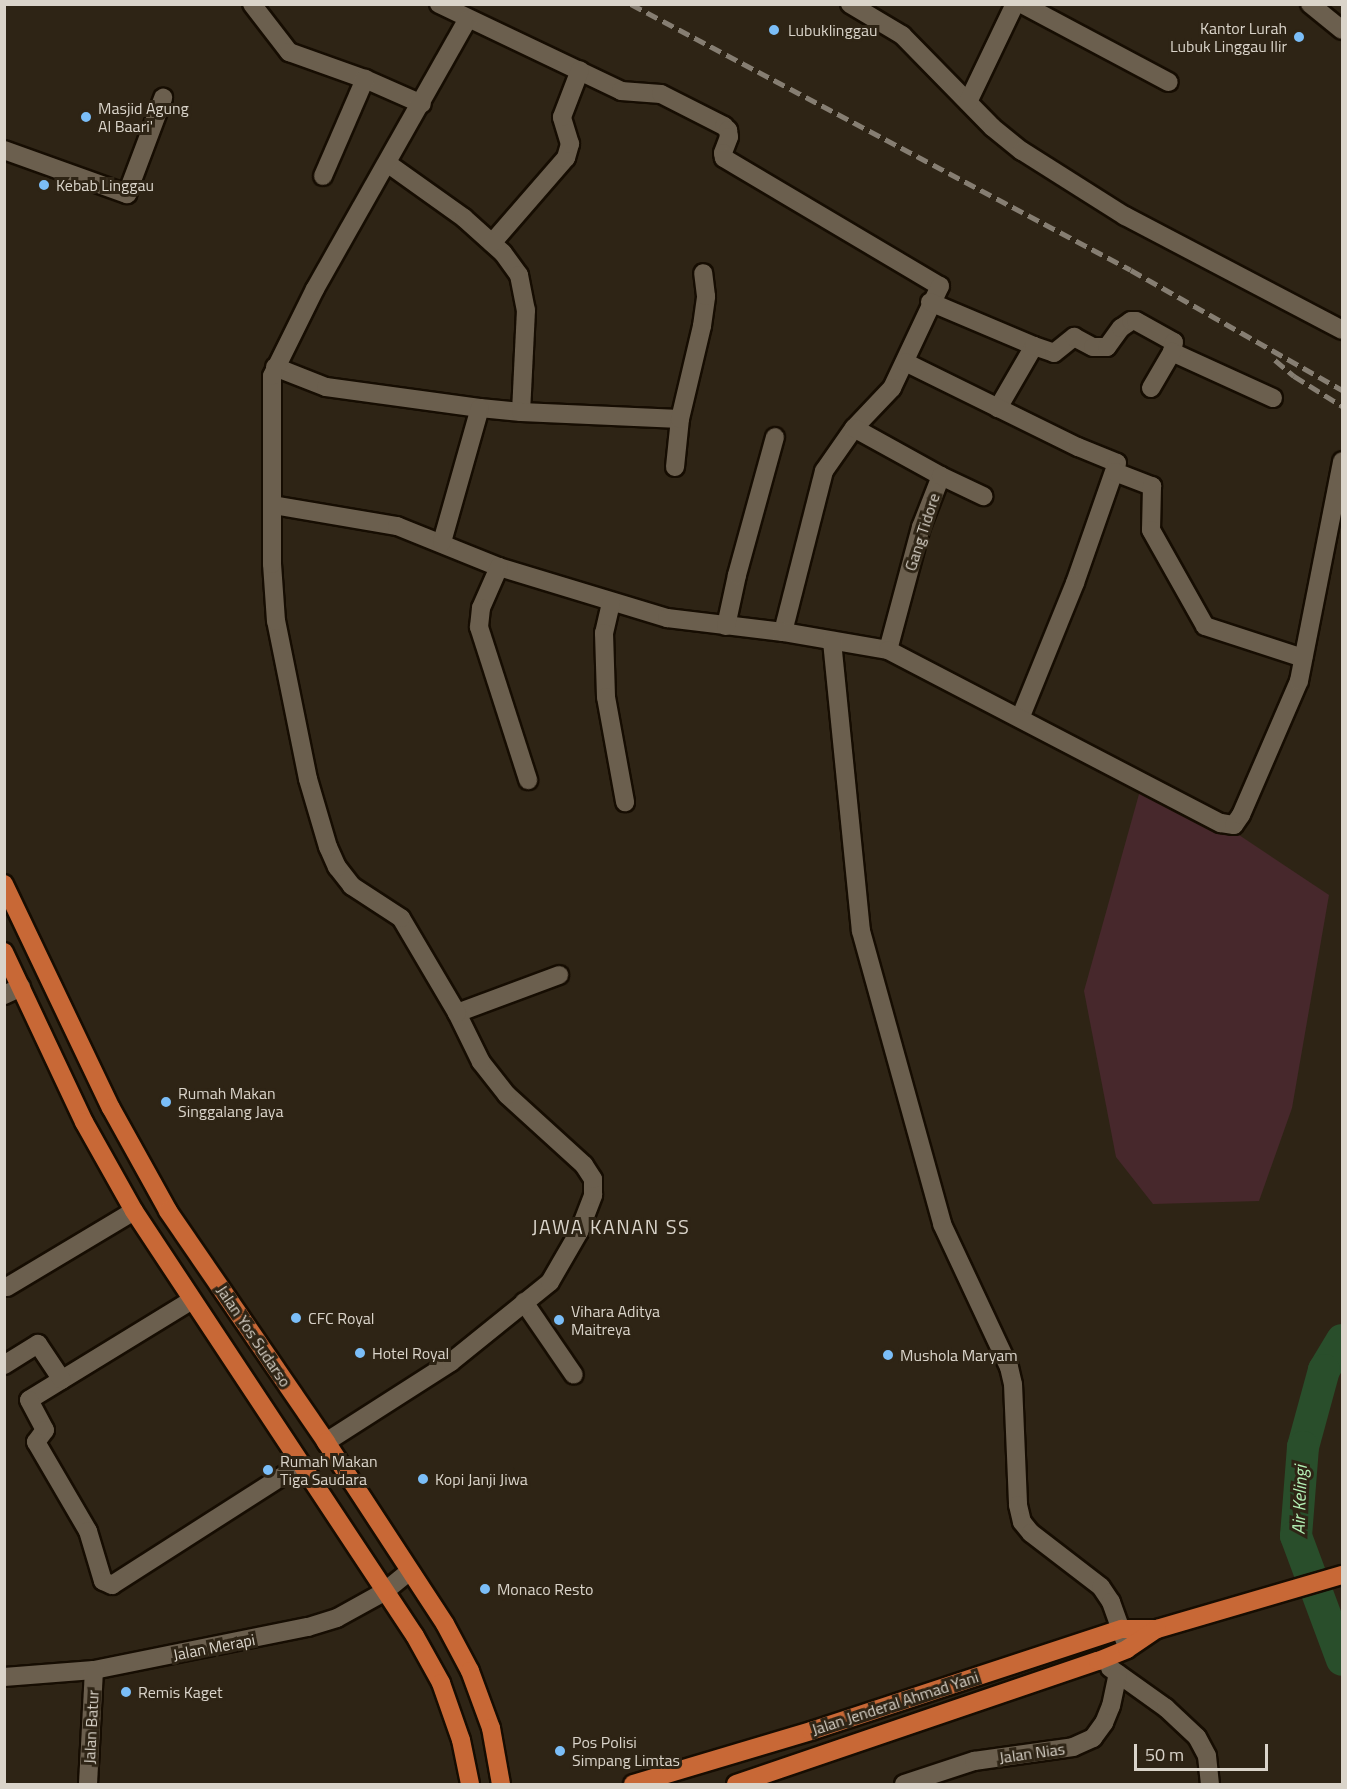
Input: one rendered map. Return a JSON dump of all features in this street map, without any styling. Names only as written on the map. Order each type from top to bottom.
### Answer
[{"type":"highway","name":"Jalan Yos Sudarso","points":[[4,885],[111,1108],[168,1210],[326,1442],[445,1624],[470,1671],[491,1728],[501,1785]]},
{"type":"highway","name":"Jalan Yos Sudarso","points":[[4,952],[13,991],[134,1211],[415,1636],[441,1683],[461,1740],[470,1785]]},
{"type":"highway","points":[[13,991],[48,976]]},
{"type":"highway","name":"Jalan Jenderal Ahmad Yani","points":[[633,1785],[812,1731],[1122,1629],[1157,1629],[1239,1607],[1342,1575]]},
{"type":"highway","name":"Jalan Jenderal Ahmad Yani","points":[[736,1785],[1128,1649],[1157,1629]]},
{"type":"street","points":[[252,4],[289,52],[365,79],[422,104]]},
{"type":"street","points":[[439,4],[467,20],[580,70],[621,92],[661,94],[724,126],[728,130],[729,137],[723,153],[724,158],[940,286],[930,302],[905,362],[885,399],[854,428],[830,459],[818,486],[783,632]]},
{"type":"street","points":[[850,4],[902,35],[992,127],[1022,151],[1116,210],[1342,330]]},
{"type":"street","points":[[968,102],[1015,4]]},
{"type":"street","points":[[1022,4],[1169,82]]},
{"type":"street","points":[[1310,4],[1342,30]]},
{"type":"street","points":[[326,1442],[451,1362],[550,1282],[579,1232],[593,1195],[593,1179],[584,1165],[507,1095],[480,1062],[457,1013],[401,918],[352,886],[337,867],[328,847],[308,779],[276,621],[272,564],[271,382],[275,367],[315,289],[422,104],[467,20]]},
{"type":"street","points":[[492,243],[566,158],[570,144],[562,117],[580,70]]},
{"type":"street","points":[[323,176],[365,79]]},
{"type":"street","points":[[4,150],[127,194],[163,98]]},
{"type":"street","points":[[387,164],[464,218],[503,252],[519,275],[526,310],[521,412]]},
{"type":"street","points":[[675,468],[680,419],[702,326],[706,296],[703,273]]},
{"type":"street","points":[[930,302],[1034,346],[1054,352],[1074,337],[1093,347],[1107,347],[1121,328],[1131,321],[1136,321],[1174,342],[1172,352],[1151,388]]},
{"type":"street","points":[[998,408],[1034,346]]},
{"type":"street","points":[[1172,352],[1196,365],[1273,398]]},
{"type":"street","points":[[905,362],[1078,447],[1116,461],[1115,472],[1076,583],[1021,716]]},
{"type":"street","points":[[275,367],[326,387],[480,408],[680,419]]},
{"type":"street","points":[[442,542],[480,408]]},
{"type":"street","name":"Gang Tidore","points":[[854,428],[941,476],[918,539],[888,650]]},
{"type":"street","points":[[726,626],[737,574],[774,438]]},
{"type":"street","points":[[273,504],[397,526],[442,542],[499,567],[611,603],[667,618],[783,632],[888,650],[1021,716],[1221,823],[1234,825],[1241,815],[1295,693],[1342,460]]},
{"type":"street","points":[[1115,472],[1152,486],[1151,530],[1205,626],[1303,658]]},
{"type":"street","points":[[941,476],[983,496]]},
{"type":"street","points":[[499,567],[481,608],[479,627],[528,780]]},
{"type":"street","points":[[611,603],[604,633],[606,697],[625,802]]},
{"type":"street","points":[[832,641],[861,931],[942,1224],[1010,1367],[1013,1384],[1018,1505],[1022,1522],[1031,1533],[1101,1587],[1122,1629],[1128,1649]]},
{"type":"street","points":[[457,1013],[559,975]]},
{"type":"street","points":[[7,1287],[134,1211]]},
{"type":"street","points":[[192,1300],[29,1400],[45,1430],[36,1442],[88,1531],[103,1581],[112,1585],[302,1464]]},
{"type":"street","points":[[524,1302],[574,1375]]},
{"type":"street","points":[[4,1365],[38,1344],[62,1380]]},
{"type":"street","name":"Jalan Merapi","points":[[4,1677],[94,1670],[308,1627],[337,1618],[384,1592],[409,1572]]},
{"type":"street","points":[[1098,1660],[1166,1708],[1197,1737],[1207,1756],[1210,1785]]},
{"type":"street","name":"Jalan Batur","points":[[88,1785],[94,1670]]},
{"type":"street","name":"Jalan Nias","points":[[904,1785],[974,1761],[1073,1747],[1093,1738],[1104,1723],[1111,1706],[1118,1674]]},
{"type":"shaded area","points":[[1141,787],[1233,831],[1329,895],[1292,1108],[1259,1201],[1153,1204],[1116,1157],[1084,991]]},
{"type":"waterway","name":"Air Kelingi","points":[[1342,1340],[1324,1370],[1303,1447],[1296,1536],[1342,1660]]},
{"type":"railway","points":[[631,4],[1131,270],[1342,390]]},
{"type":"railway","points":[[1275,360],[1294,376],[1342,406]]},
{"type":"place","name":"Lubuklinggau","points":[[774,30]]},
{"type":"place","name":"Kantor Lurah Lubuk Linggau Ilir","points":[[1299,37]]},
{"type":"place","name":"Masjid Agung Al Baari'","points":[[86,117]]},
{"type":"place","name":"Kebab Linggau","points":[[44,185]]},
{"type":"place","name":"Rumah Makan Singgalang Jaya","points":[[166,1102]]},
{"type":"place","name":"CFC Royal","points":[[296,1318]]},
{"type":"place","name":"Vihara Aditya Maitreya","points":[[559,1320]]},
{"type":"place","name":"Hotel Royal","points":[[360,1353]]},
{"type":"place","name":"Mushola Maryam","points":[[888,1355]]},
{"type":"place","name":"Rumah Makan Tiga Saudara","points":[[268,1470]]},
{"type":"place","name":"Kopi Janji Jiwa","points":[[423,1479]]},
{"type":"place","name":"Monaco Resto","points":[[485,1589]]},
{"type":"place","name":"Remis Kaget","points":[[126,1692]]},
{"type":"place","name":"Pos Polisi Simpang Limtas","points":[[560,1751]]},
{"type":"district","name":"JAWA KANAN SS","points":[[611,1226]]}]
